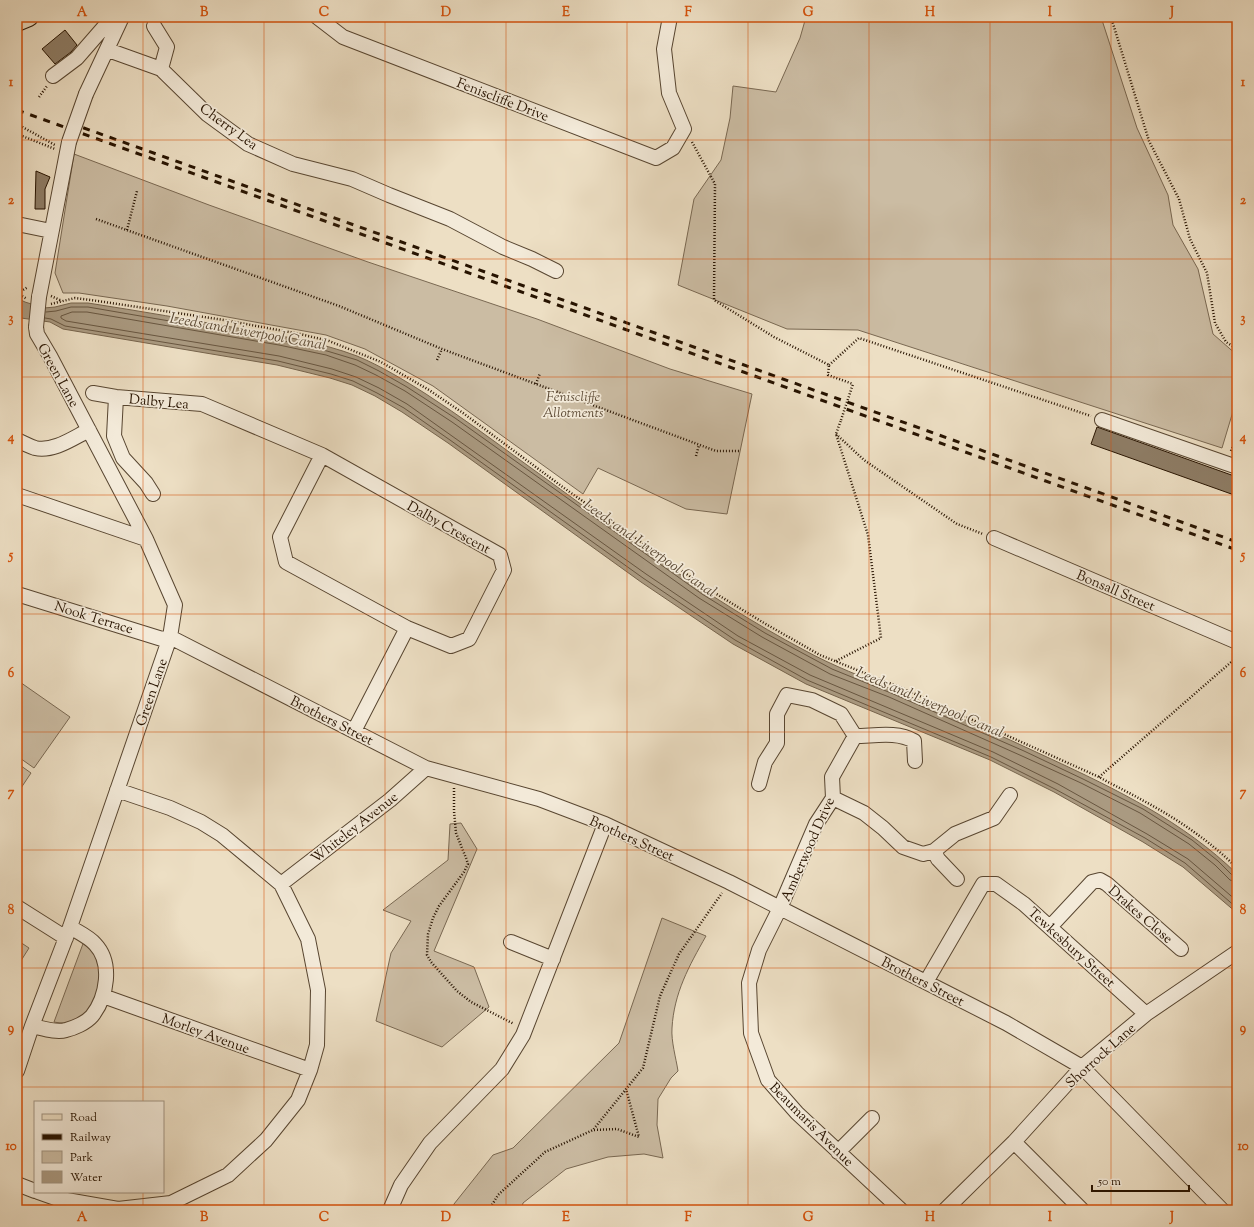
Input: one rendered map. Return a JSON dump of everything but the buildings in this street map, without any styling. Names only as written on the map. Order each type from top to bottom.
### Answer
[{"type":"street","points":[[53,76],[77,58],[111,19],[118,17]]},
{"type":"street","points":[[38,301],[67,149],[86,94],[108,50],[122,17]]},
{"type":"street","name":"Feniscliffe Drive","points":[[317,17],[343,37],[656,158],[673,148],[684,129]]},
{"type":"street","points":[[670,17],[664,48],[669,93],[684,129]]},
{"type":"street","points":[[154,26],[167,47],[161,69]]},
{"type":"street","name":"Cherry Lea","points":[[108,50],[161,69],[207,114],[248,144],[293,164],[352,179],[450,219],[503,247],[556,271]]},
{"type":"street","points":[[17,224],[51,231]]},
{"type":"street","name":"Green Lane","points":[[17,1071],[22,1043],[32,1026],[68,932],[170,637],[175,605],[146,539],[37,334],[36,327],[38,301]]},
{"type":"street","name":"Dalby Lea","points":[[93,393],[116,397],[202,404]]},
{"type":"street","name":"Dalby Lea","points":[[116,397],[114,436],[123,458],[146,482],[153,494]]},
{"type":"street","name":"Dalby Crescent","points":[[202,404],[322,455],[500,555],[504,570],[469,639],[451,646],[407,628],[286,562],[280,537],[322,455]]},
{"type":"street","points":[[1102,420],[1232,465]]},
{"type":"street","points":[[17,440],[36,448],[50,447],[66,442],[89,430]]},
{"type":"street","points":[[17,495],[146,539]]},
{"type":"street","name":"Bonsall Street","points":[[994,538],[1237,642]]},
{"type":"street","name":"Nook Terrace","points":[[17,594],[162,639],[170,637]]},
{"type":"street","points":[[354,731],[407,628]]},
{"type":"street","name":"Brothers Street","points":[[170,637],[426,768],[539,799],[604,824],[729,882],[1006,1023],[1082,1067],[1222,1210]]},
{"type":"street","points":[[759,784],[765,762],[777,743],[777,714],[787,695],[812,700],[841,714],[855,736],[898,735],[914,741],[915,761]]},
{"type":"street","name":"Amberwood Drive","points":[[780,908],[816,824],[833,798],[832,777],[855,736]]},
{"type":"street","name":"Whiteley Avenue","points":[[281,884],[390,800],[426,768]]},
{"type":"street","points":[[41,1193],[55,1198],[118,1209],[172,1206],[228,1176],[266,1140],[298,1100],[318,1045],[318,990],[308,939],[281,884],[222,835],[201,822],[170,808],[117,790]]},
{"type":"street","points":[[833,798],[864,813],[903,847],[923,854],[934,851],[954,834],[994,818],[1010,795]]},
{"type":"street","points":[[390,1210],[401,1185],[430,1143],[502,1069],[525,1030],[604,824]]},
{"type":"street","points":[[934,851],[938,859],[957,879]]},
{"type":"street","name":"Drakes Close","points":[[1050,927],[1092,882],[1100,880],[1111,887],[1181,949]]},
{"type":"street","name":"Tewkesbury Street","points":[[926,982],[984,884],[996,884],[1024,904],[1146,1014]]},
{"type":"street","points":[[17,907],[96,945],[107,968],[102,996],[92,1016],[76,1027],[64,1031],[32,1026]]},
{"type":"street","name":"Beaumaris Avenue","points":[[780,908],[759,950],[750,983],[751,1033],[768,1080],[796,1113],[901,1210]]},
{"type":"street","points":[[511,942],[553,959]]},
{"type":"street","name":"Shorrock Lane","points":[[945,1210],[1014,1142],[1082,1067],[1146,1014],[1237,952]]},
{"type":"street","name":"Morley Avenue","points":[[102,996],[310,1070]]},
{"type":"street","points":[[838,1152],[872,1118]]},
{"type":"street","points":[[1014,1142],[1082,1210]]},
{"type":"street","points":[[17,1184],[34,1191]]},
{"type":"path","points":[[1111,17],[1150,142],[1179,199],[1190,239],[1207,273],[1215,323],[1226,342],[1237,349]]},
{"type":"path","points":[[17,124],[67,149]]},
{"type":"path","points":[[684,129],[715,184],[714,300],[774,337],[828,365]]},
{"type":"path","points":[[17,134],[67,149]]},
{"type":"path","points":[[127,230],[137,191]]},
{"type":"path","points":[[96,219],[339,306],[442,349],[699,445],[716,451],[740,452]]},
{"type":"path","points":[[18,293],[25,290]]},
{"type":"path","points":[[18,293],[38,301],[75,298],[224,320],[329,341],[366,355],[429,390],[463,413],[564,488],[705,586],[764,623],[835,662],[904,689],[1099,777],[1183,824],[1227,858],[1237,868]]},
{"type":"path","points":[[53,297],[62,300]]},
{"type":"path","points":[[835,662],[881,638],[868,535],[836,434],[853,384],[828,375],[828,365],[859,338],[1102,420]]},
{"type":"path","points":[[437,360],[442,349]]},
{"type":"path","points":[[536,384],[540,373]]},
{"type":"path","points":[[836,434],[864,460],[957,524],[994,538]]},
{"type":"path","points":[[1232,465],[1237,435]]},
{"type":"path","points":[[696,456],[699,445]]},
{"type":"path","points":[[1099,777],[1237,657]]},
{"type":"path","points":[[455,776],[454,811],[456,834],[468,864],[464,872],[439,906],[433,918],[428,934],[427,955],[431,962],[457,990],[471,1002],[525,1030]]},
{"type":"path","points":[[594,1130],[643,1068],[660,996],[679,954],[729,882]]},
{"type":"path","points":[[489,1210],[498,1195],[545,1152],[594,1130],[617,1129],[640,1137],[626,1089]]},
{"type":"green space","points":[[806,17],[1101,17],[1137,128],[1168,195],[1173,225],[1198,269],[1213,334],[1237,355],[1237,398],[1222,448],[858,330],[787,329],[678,285],[694,199],[721,160],[730,118],[733,86],[776,92],[800,38]]},
{"type":"green space","name":"Feniscliffe Allotments","points":[[74,154],[209,205],[368,262],[537,319],[670,369],[752,394],[727,514],[686,509],[598,468],[583,494],[433,386],[365,349],[326,335],[167,306],[79,293],[63,293],[55,273]]},
{"type":"green space","points":[[17,680],[70,717],[34,768],[17,756]]},
{"type":"green space","points":[[17,763],[31,773],[17,794]]},
{"type":"green space","points":[[461,823],[477,849],[434,951],[474,967],[489,1007],[442,1047],[376,1021],[391,953],[411,921],[383,910],[448,860],[450,824]]},
{"type":"green space","points":[[662,918],[706,936],[683,980],[673,1015],[672,1038],[678,1071],[671,1078],[658,1099],[657,1125],[663,1158],[644,1154],[608,1157],[566,1169],[523,1203],[521,1210],[452,1210],[454,1204],[493,1155],[513,1148],[619,1043]]},
{"type":"green space","points":[[17,940],[29,948],[17,967]]},
{"type":"green space","points":[[84,941],[100,961],[101,981],[91,1007],[82,1016],[66,1024],[54,1022]]},
{"type":"water","name":"Leeds and Liverpool Canal","points":[[17,298],[44,308],[71,303],[88,303],[272,334],[343,351],[375,364],[401,378],[439,402],[662,562],[697,586],[768,630],[815,656],[1011,740],[1074,770],[1124,795],[1172,823],[1195,838],[1237,874],[1237,913],[1183,867],[1143,842],[1054,792],[990,760],[806,684],[733,644],[641,582],[448,443],[375,396],[352,385],[330,378],[277,365],[63,329],[50,322],[21,318],[17,319]]},
{"type":"railway","points":[[17,110],[1237,550]]},
{"type":"railway","points":[[70,123],[1237,542]]}]
